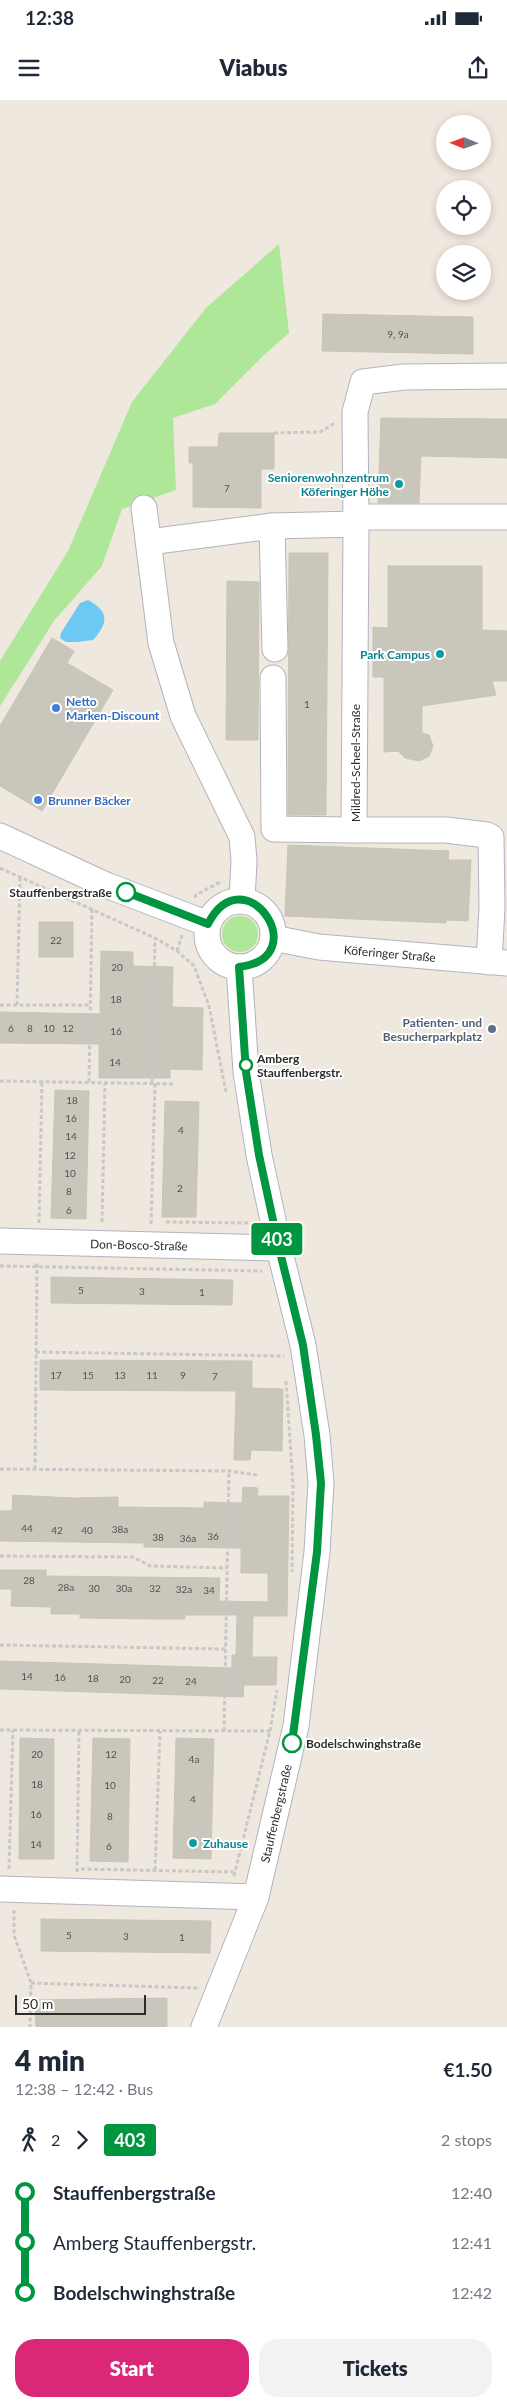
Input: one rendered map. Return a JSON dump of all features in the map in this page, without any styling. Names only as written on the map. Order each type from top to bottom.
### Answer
[{"type":"street","name":"Mildred-Scheel-Straße","points":[[493,369],[363,382],[355,412],[354,830],[427,840],[454,831],[487,835],[491,838],[500,886],[498,963]]},
{"type":"street","points":[[144,508],[162,643],[183,716],[242,837],[244,861],[242,900]]},
{"type":"street","points":[[149,542],[272,526],[356,520],[507,518]]},
{"type":"street","points":[[272,526],[275,649]]},
{"type":"street","points":[[274,678],[274,829],[304,837],[354,830]]},
{"type":"street","points":[[0,836],[106,885],[208,924]]},
{"type":"street","points":[[242,900],[253,903],[269,917],[273,928],[273,938],[265,956],[249,966],[239,967],[229,965],[213,953],[209,944],[208,924],[213,914],[221,907],[231,902],[242,900]]},
{"type":"street","name":"Köferinger Straße","points":[[273,938],[319,947],[498,963]]},
{"type":"street","name":"Stauffenbergstraße","points":[[204,2027],[256,1896],[296,1726],[317,1552],[321,1483],[303,1345],[267,1247],[259,1155],[246,1072],[239,967]]},
{"type":"street","name":"Don-Bosco-Straße","points":[[0,1241],[267,1247]]},
{"type":"street","points":[[9,1878],[74,1876],[154,1882],[230,1896],[256,1896]]},
{"type":"path","points":[[274,433],[320,432],[355,412]]},
{"type":"path","points":[[0,868],[155,938],[177,951],[194,966],[209,1006],[227,1096]]},
{"type":"path","points":[[17,1005],[20,877]]},
{"type":"path","points":[[88,1082],[92,908]]},
{"type":"path","points":[[151,1244],[155,938]]},
{"type":"path","points":[[0,1005],[90,1005]]},
{"type":"path","points":[[0,1081],[174,1084]]},
{"type":"path","points":[[35,1469],[36,1267],[42,1081]]},
{"type":"path","points":[[102,1222],[105,1083]]},
{"type":"path","points":[[248,1214],[267,1247],[262,1271],[264,1280]]},
{"type":"path","points":[[0,1266],[262,1271]]},
{"type":"path","points":[[281,1346],[284,1366]]},
{"type":"path","points":[[36,1352],[284,1356]]},
{"type":"path","points":[[285,1376],[294,1485],[292,1582]]},
{"type":"path","points":[[0,1469],[229,1471],[258,1475]]},
{"type":"path","points":[[224,1731],[229,1471]]},
{"type":"path","points":[[0,1556],[133,1557],[150,1566],[227,1568]]},
{"type":"path","points":[[0,1645],[225,1649]]},
{"type":"path","points":[[230,1896],[270,1731],[278,1685]]},
{"type":"path","points":[[0,1730],[270,1731]]},
{"type":"path","points":[[13,1730],[9,1878],[14,1935],[31,1983],[30,2027]]},
{"type":"path","points":[[79,1730],[74,1876],[154,1882],[235,1872]]},
{"type":"path","points":[[154,1882],[160,1731]]},
{"type":"path","points":[[31,1983],[200,1988],[197,1996]]},
{"type":"green space","points":[[279,244],[289,333],[215,404],[173,418],[176,490],[122,509],[102,566],[54,621],[0,706],[0,661],[68,551],[132,402],[206,308]]},
{"type":"green space","points":[[240,916],[253,921],[258,934],[253,947],[240,952],[227,947],[222,934],[227,921]]},
{"type":"water","points":[[88,600],[95,604],[103,613],[104,623],[102,628],[93,640],[66,642],[60,638],[61,633],[80,603]]},
{"type":"building","points":[[323,314],[473,317],[473,354],[322,351]]},
{"type":"building","name":"Seniorenwohnzentrum Köferinger Höhe","points":[[381,418],[507,419],[507,458],[421,456],[419,503],[378,503]]},
{"type":"building","points":[[219,433],[274,433],[274,469],[261,469],[261,508],[193,507],[193,463],[189,463],[189,447],[218,447]]},
{"type":"building","points":[[289,553],[328,553],[326,815],[288,815]]},
{"type":"building","name":"Park Campus","points":[[388,566],[482,566],[482,630],[507,631],[507,681],[492,681],[496,695],[422,706],[422,733],[429,735],[433,746],[429,756],[419,761],[405,758],[398,751],[384,752],[384,677],[373,677],[373,627],[388,628]]},
{"type":"building","points":[[227,581],[259,582],[258,740],[226,740]]},
{"type":"building","name":"Netto Marken-Discount","points":[[52,638],[74,651],[67,663],[113,690],[42,811],[0,786],[0,726]]},
{"type":"building","points":[[288,845],[449,851],[448,860],[471,860],[468,921],[446,920],[446,923],[285,916]]},
{"type":"building","points":[[39,922],[73,922],[73,957],[39,957]]},
{"type":"building","points":[[101,951],[133,952],[133,966],[173,967],[172,1007],[203,1008],[202,1070],[170,1069],[170,1078],[99,1078],[99,1044],[0,1043],[0,1012],[100,1014]]},
{"type":"building","points":[[55,1090],[89,1091],[86,1219],[51,1218]]},
{"type":"building","points":[[165,1101],[199,1102],[196,1217],[162,1217]]},
{"type":"building","points":[[51,1277],[233,1280],[232,1305],[51,1303]]},
{"type":"building","points":[[40,1360],[252,1361],[252,1388],[283,1389],[282,1451],[251,1450],[250,1460],[234,1460],[236,1391],[40,1390]]},
{"type":"building","points":[[243,1487],[258,1488],[257,1496],[289,1496],[287,1616],[253,1616],[252,1657],[277,1657],[276,1685],[244,1685],[243,1697],[0,1689],[0,1661],[232,1668],[232,1655],[236,1655],[237,1615],[185,1615],[185,1619],[154,1619],[80,1618],[80,1614],[51,1614],[51,1607],[11,1606],[12,1589],[0,1589],[0,1570],[46,1570],[46,1576],[220,1578],[219,1601],[268,1602],[268,1573],[241,1573],[241,1548],[144,1547],[144,1543],[0,1541],[0,1511],[12,1511],[13,1495],[73,1498],[118,1497],[118,1507],[204,1508],[204,1502],[242,1503]]},
{"type":"building","points":[[20,1738],[54,1739],[54,1859],[19,1859]]},
{"type":"building","points":[[93,1738],[130,1739],[128,1862],[90,1861]]},
{"type":"building","points":[[176,1738],[214,1739],[211,1859],[173,1858]]},
{"type":"building","points":[[41,1919],[211,1921],[210,1953],[41,1951]]},
{"type":"building","points":[[167,1998],[167,2027],[36,2027],[35,2000]]},
{"type":"bus line","name":"403","points":[[126,892],[208,924],[213,914],[221,907],[231,902],[242,900],[253,903],[262,909],[269,917],[273,928],[273,938],[265,956],[249,966],[239,967],[242,1028],[246,1072],[259,1155],[303,1345],[321,1483],[317,1552],[296,1726],[292,1743]]},
{"type":"place","name":"Seniorenwohnzentrum Köferinger Höhe","points":[[399,484]]},
{"type":"place","name":"Park Campus","points":[[440,654]]},
{"type":"place","name":"Netto Marken-Discount","points":[[56,708]]},
{"type":"place","name":"Brunner Bäcker","points":[[38,800]]},
{"type":"place","name":"Stauffenbergstraße","points":[[126,892]]},
{"type":"place","name":"Patienten- und Besucherparkplatz","points":[[492,1029]]},
{"type":"place","name":"Amberg Stauffenbergstr.","points":[[246,1065]]},
{"type":"place","name":"Bodelschwinghstraße","points":[[292,1743]]},
{"type":"place","name":"Zuhause","points":[[193,1843]]}]
